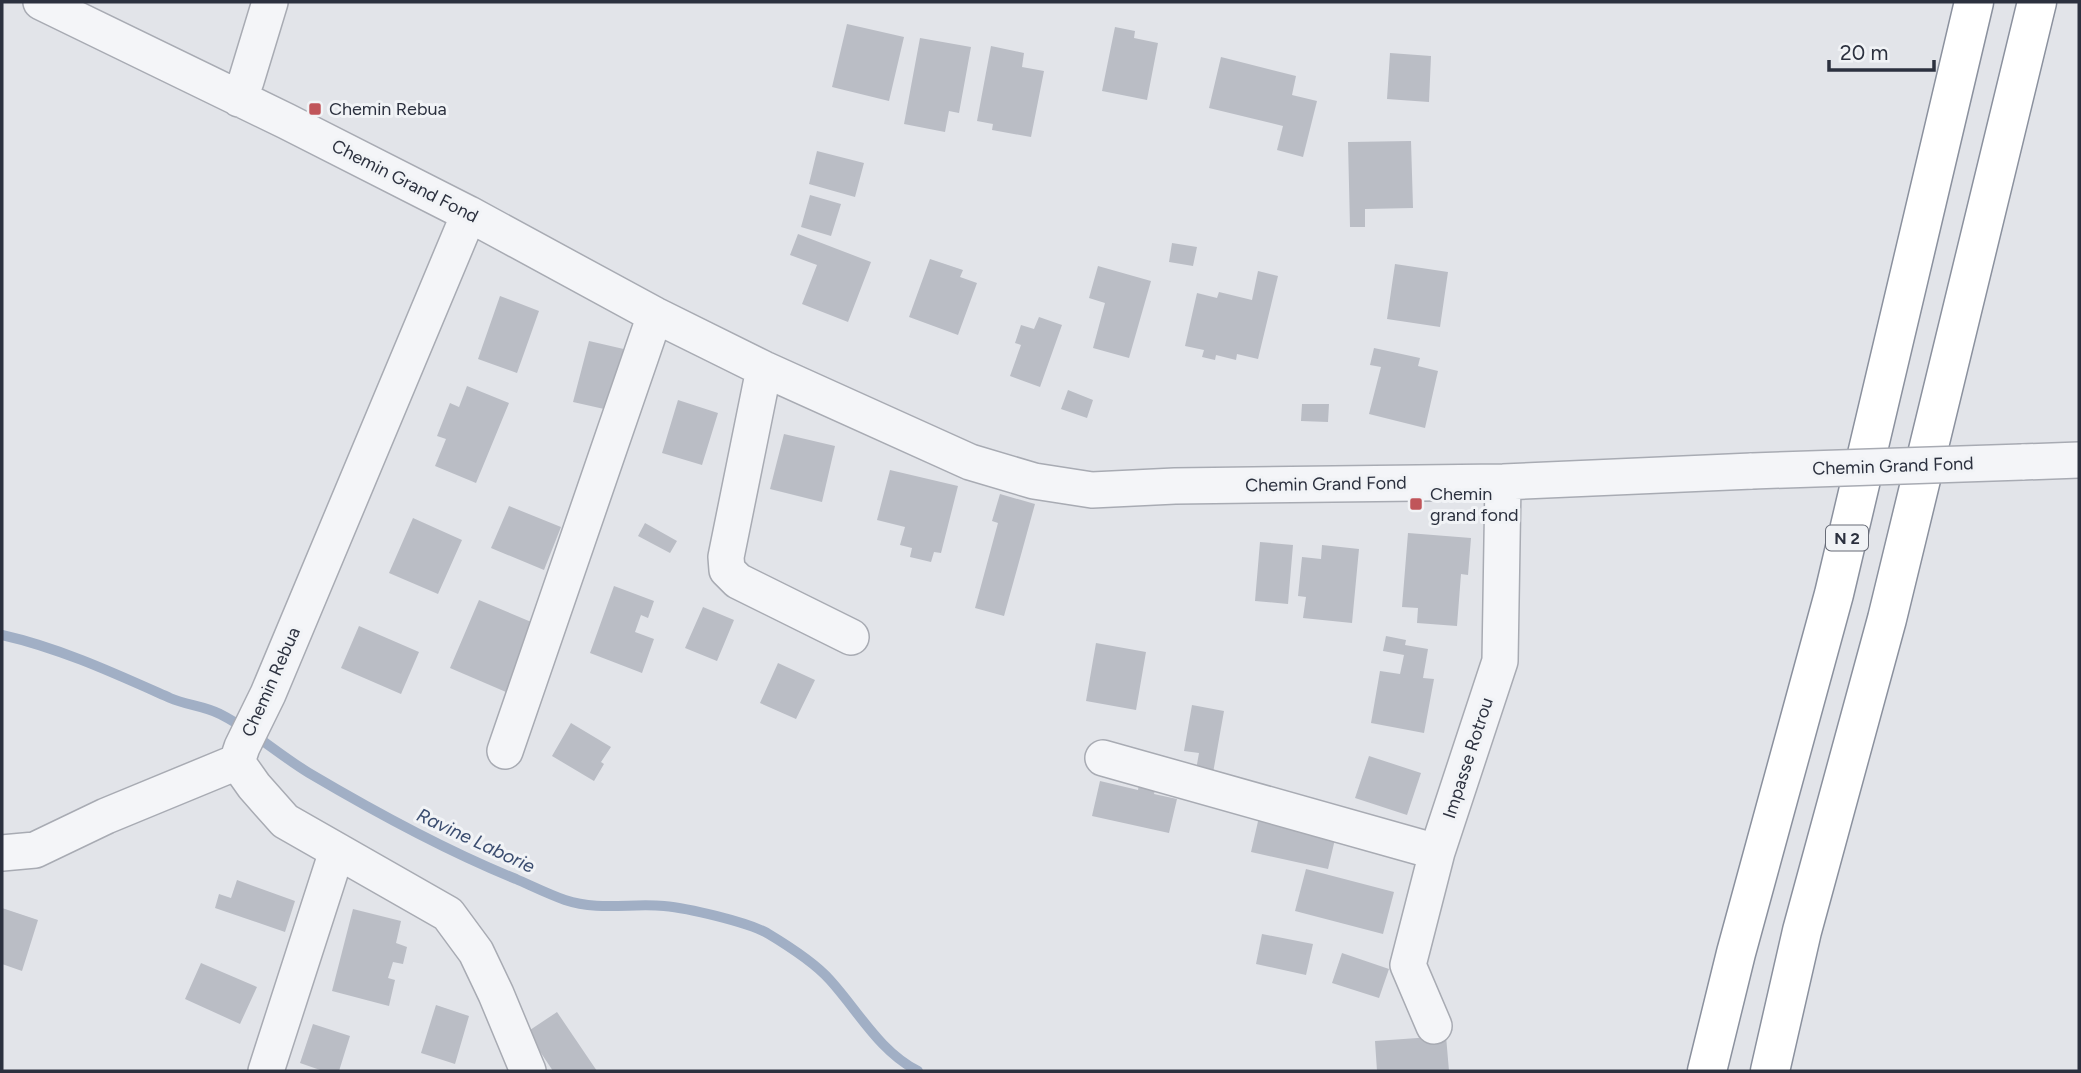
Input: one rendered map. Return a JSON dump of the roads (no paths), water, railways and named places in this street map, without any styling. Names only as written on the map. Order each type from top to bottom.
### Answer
[{"type":"highway","name":"N 2","points":[[1707,1071],[1833,594],[1975,2]]},
{"type":"highway","points":[[1770,1071],[1802,931],[1887,618],[2037,2]]},
{"type":"street","name":"Chemin Grand Fond","points":[[41,2],[286,121],[469,214],[655,315],[764,369],[970,462],[1034,481],[1093,491],[1175,486],[1503,481],[2079,460]]},
{"type":"street","points":[[239,99],[270,2]]},
{"type":"street","name":"Chemin Rebua","points":[[239,754],[268,694],[469,214]]},
{"type":"street","points":[[505,751],[655,315]]},
{"type":"street","points":[[764,369],[726,556],[727,570],[738,581],[850,637]]},
{"type":"street","name":"Impasse Rotrou","points":[[1434,1026],[1408,965],[1437,852],[1500,661],[1503,481]]},
{"type":"street","points":[[2,853],[35,850],[239,754],[254,786],[285,821],[448,914],[476,952],[528,1071]]},
{"type":"street","points":[[1103,758],[1437,852]]},
{"type":"street","points":[[266,1071],[337,851]]},
{"type":"waterway","name":"Ravine Laborie","points":[[2,635],[66,654],[170,698],[220,714],[309,773],[385,816],[463,856],[559,898],[590,905],[674,907],[732,920],[767,933],[824,974],[881,1042],[904,1063],[918,1071]]},
{"type":"place","name":"Chemin Rebua","points":[[315,109]]},
{"type":"place","name":"Chemin grand fond","points":[[1416,504]]}]
